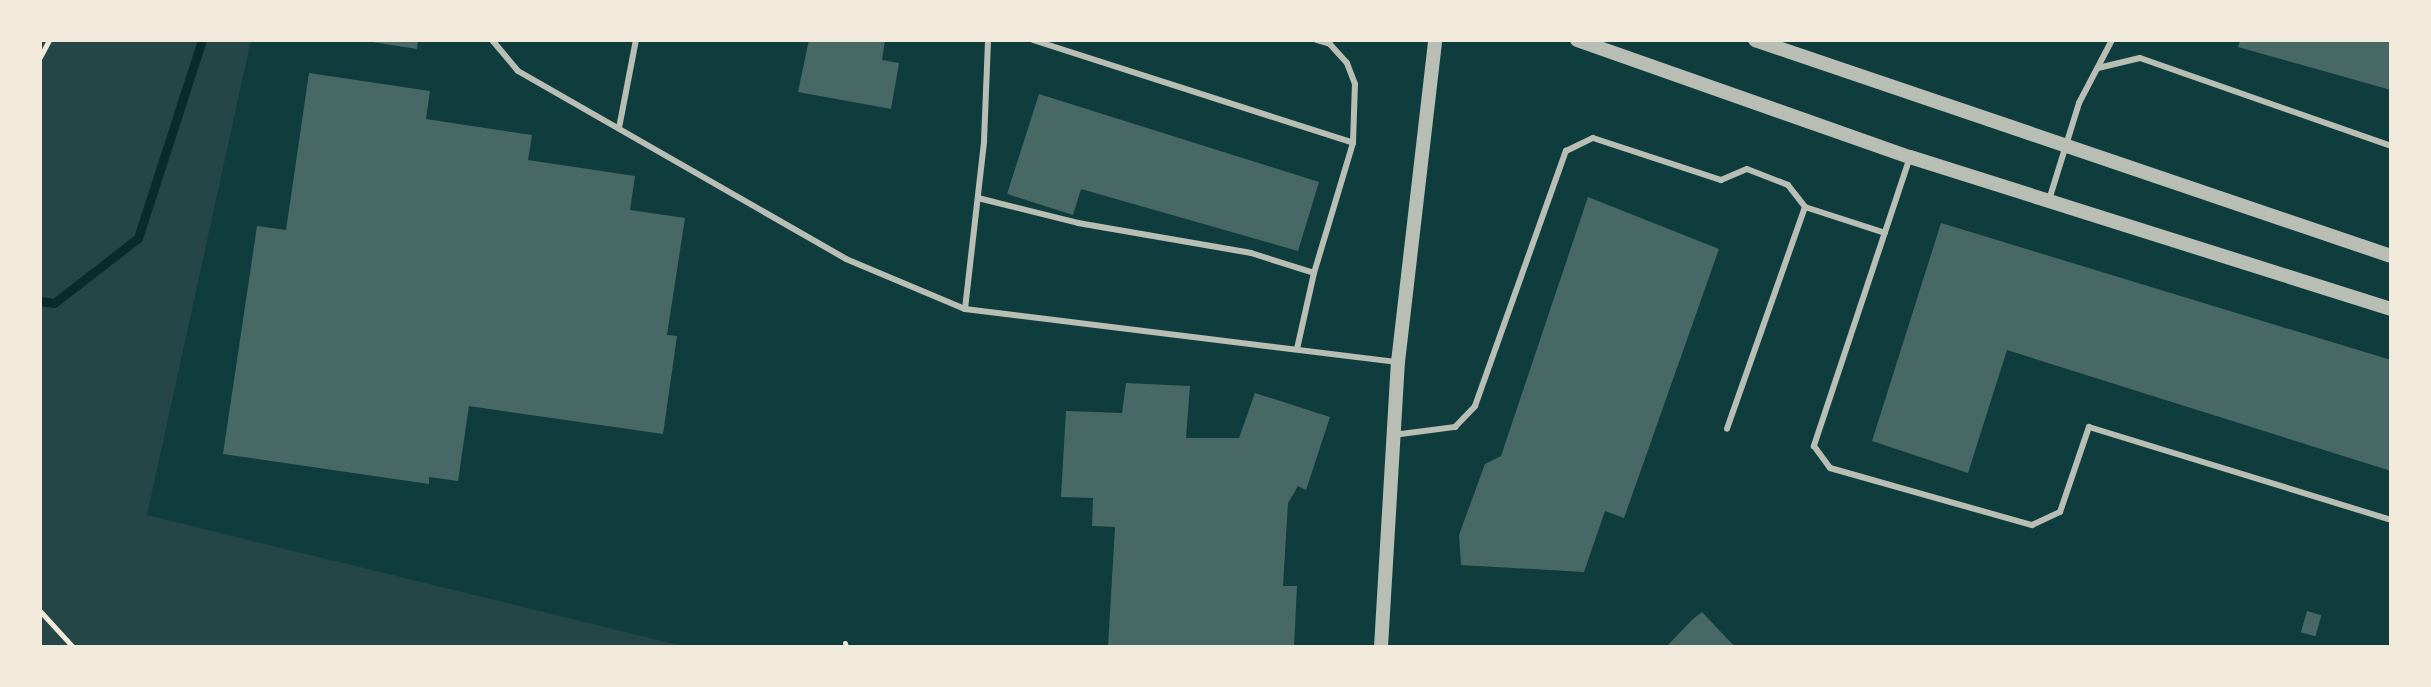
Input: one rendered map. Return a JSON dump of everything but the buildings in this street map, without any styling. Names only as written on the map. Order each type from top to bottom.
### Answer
[{"type":"street","points":[[1381,647],[1398,362],[1435,40]]},
{"type":"street","points":[[1577,40],[1910,157],[2391,309]]},
{"type":"street","points":[[1755,40],[2391,256]]},
{"type":"lane","points":[[492,40],[518,71],[846,259],[965,309],[1398,362]]},
{"type":"lane","points":[[619,128],[636,40]]},
{"type":"lane","points":[[965,309],[978,198],[988,40]]},
{"type":"lane","points":[[1033,40],[1353,143]]},
{"type":"lane","points":[[1297,349],[1314,273],[1353,143],[1355,84],[1347,63],[1330,44],[1317,40]]},
{"type":"lane","points":[[2048,201],[2063,147],[2112,40]]},
{"type":"lane","points":[[2098,68],[2140,58],[2391,146]]},
{"type":"lane","points":[[1393,435],[1455,427],[1475,406],[1566,151],[1593,138],[1721,180],[1747,169],[1788,185],[1805,207],[1885,233]]},
{"type":"lane","points":[[1910,157],[1814,446],[1830,468],[2032,525],[2060,512],[2089,427],[2391,520]]},
{"type":"lane","points":[[978,198],[1078,223],[1251,253],[1314,273]]},
{"type":"lane","points":[[1727,429],[1805,207]]},
{"type":"path","points":[[40,57],[49,40]]},
{"type":"path","points":[[40,611],[73,647]]},
{"type":"shaded area","points":[[40,40],[251,40],[147,515],[687,647],[40,647]]},
{"type":"waterway","points":[[40,301],[54,303],[138,238],[202,40]]}]
